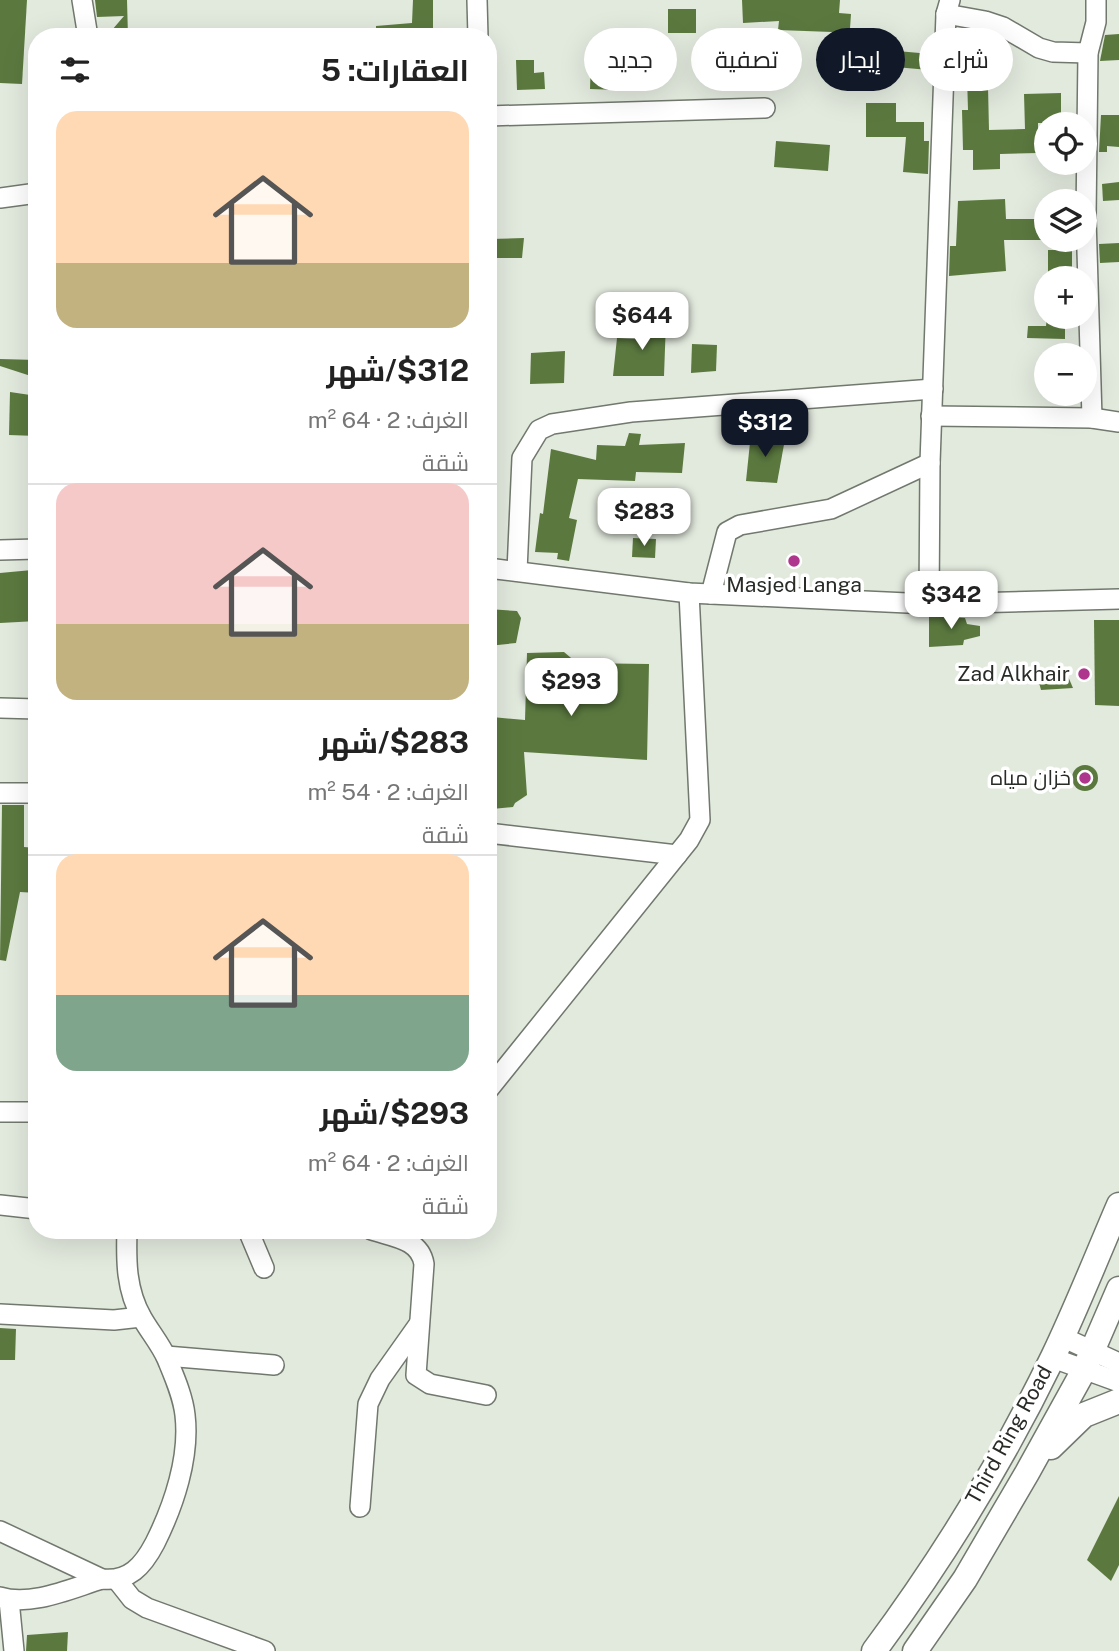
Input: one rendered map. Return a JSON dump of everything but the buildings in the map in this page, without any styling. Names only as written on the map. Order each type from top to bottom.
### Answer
[{"type":"main road","name":"Third Ring Road","points":[[874,1651],[934,1565],[993,1467],[1057,1347],[1119,1206]]},
{"type":"main road","name":"Third Ring Road","points":[[915,1651],[965,1579],[1027,1473],[1088,1361],[1119,1289]]},
{"type":"main road","points":[[1027,1473],[1062,1434],[1084,1416],[1119,1401]]},
{"type":"street","points":[[82,0],[87,28]]},
{"type":"street","points":[[477,0],[478,28]]},
{"type":"street","points":[[1092,418],[1086,217],[1088,53],[1096,22],[1096,0]]},
{"type":"street","points":[[929,604],[931,416],[948,7],[985,20],[1053,52],[1088,53]]},
{"type":"street","points":[[497,116],[765,108]]},
{"type":"street","points":[[0,198],[28,194]]},
{"type":"street","points":[[517,571],[522,457],[539,430],[552,424],[631,412],[933,390]]},
{"type":"street","points":[[931,416],[1092,418],[1119,422]]},
{"type":"street","points":[[712,594],[727,532],[740,525],[831,509],[930,463]]},
{"type":"street","points":[[0,550],[28,549]]},
{"type":"street","points":[[497,569],[689,593],[929,604],[1119,600]]},
{"type":"street","points":[[497,1079],[690,840],[700,820],[689,593]]},
{"type":"street","points":[[0,708],[28,709]]},
{"type":"street","points":[[0,793],[28,793]]},
{"type":"street","points":[[497,834],[677,855]]},
{"type":"street","points":[[0,1112],[28,1112]]},
{"type":"street","points":[[0,1205],[28,1208]]},
{"type":"street","points":[[14,1651],[4,1598],[36,1597],[132,1573],[149,1554],[164,1524],[185,1453],[185,1415],[166,1356],[141,1317],[132,1296],[127,1274],[127,1239]]},
{"type":"street","points":[[252,1239],[264,1268]]},
{"type":"street","points":[[398,1239],[413,1244],[422,1253],[424,1264],[416,1375],[430,1384],[486,1395]]},
{"type":"street","points":[[0,1314],[114,1320],[141,1317]]},
{"type":"street","points":[[360,1507],[368,1404],[380,1379],[420,1324]]},
{"type":"street","points":[[1057,1347],[1088,1361],[1119,1381]]},
{"type":"street","points":[[166,1356],[274,1365]]},
{"type":"street","points":[[1088,1361],[1119,1363]]},
{"type":"street","points":[[0,1531],[110,1580],[147,1608],[265,1651]]},
{"type":"place","name":"Masjed Langa","points":[[794,561]]},
{"type":"place","name":"Zad Alkhair","points":[[1084,674]]},
{"type":"place","name":"خزان مياه","points":[[1085,778]]}]
